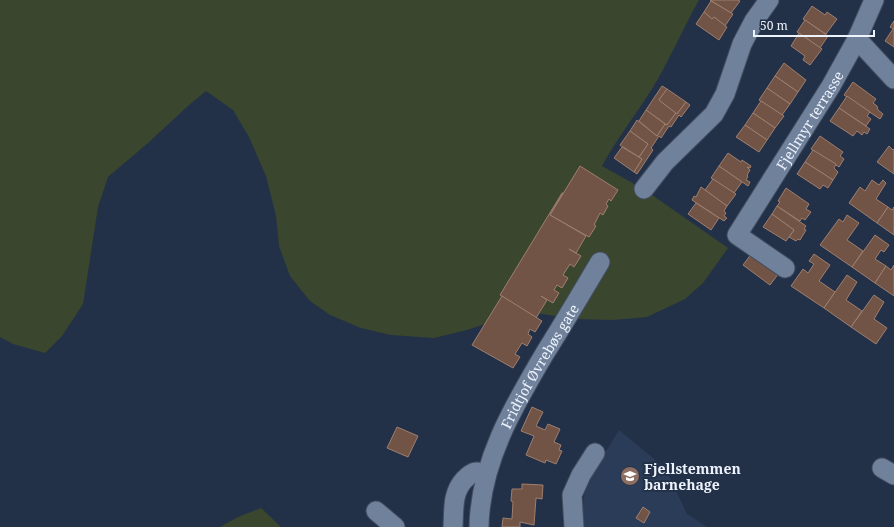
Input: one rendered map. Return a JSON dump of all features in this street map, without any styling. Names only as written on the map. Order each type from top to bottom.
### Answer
[{"type":"street","points":[[644,189],[665,162],[714,114],[725,94],[742,44],[754,21],[769,0]]},
{"type":"street","name":"Fjellmyr terrasse","points":[[785,268],[737,235],[831,86],[857,39],[874,0]]},
{"type":"street","points":[[857,39],[894,79]]},
{"type":"street","name":"Fridtjof Øvrebøs gate","points":[[479,527],[479,508],[486,475],[490,461],[512,410],[600,262]]},
{"type":"street","points":[[574,527],[572,495],[581,475],[594,453]]},
{"type":"street","points":[[453,527],[454,500],[456,491],[472,473],[478,472],[486,475]]},
{"type":"street","points":[[376,511],[395,527]]},
{"type":"shaded area","name":"Fjellstemmen barnehage","points":[[619,430],[666,469],[687,514],[707,527],[582,527],[580,523],[586,483]]},
{"type":"green space","points":[[0,0],[699,0],[657,81],[602,166],[645,190],[728,248],[703,283],[685,299],[647,317],[613,320],[575,319],[536,313],[494,321],[467,330],[434,338],[391,335],[361,328],[330,315],[310,301],[290,276],[279,246],[276,216],[266,176],[249,137],[233,110],[206,91],[108,177],[98,207],[83,304],[62,336],[45,353],[13,344],[0,337]]},
{"type":"green space","points":[[261,508],[281,527],[220,527],[238,517]]},
{"type":"building","points":[[710,0],[738,0],[740,1],[731,13]]},
{"type":"building","points":[[711,1],[733,14],[725,26],[714,17],[712,19],[704,12]]},
{"type":"building","points":[[812,6],[825,15],[827,12],[837,19],[826,34],[803,19]]},
{"type":"building","points":[[704,12],[712,19],[714,17],[727,27],[719,40],[696,24]]},
{"type":"building","points":[[805,20],[828,36],[820,48],[797,32]]},
{"type":"building","points":[[894,21],[894,29],[890,27]]},
{"type":"building","points":[[894,29],[894,47],[885,41]]},
{"type":"building","points":[[799,33],[822,49],[810,65],[803,60],[805,56],[791,46]]},
{"type":"building","points":[[784,63],[806,80],[798,92],[775,76]]},
{"type":"building","points":[[775,76],[798,92],[790,104],[767,88]]},
{"type":"building","points":[[853,82],[876,99],[873,103],[883,114],[880,119],[844,95]]},
{"type":"building","points":[[662,86],[667,89],[659,100],[676,113],[667,125],[646,110]]},
{"type":"building","points":[[767,88],[790,104],[782,115],[759,100]]},
{"type":"building","points":[[667,89],[686,102],[677,114],[659,100]]},
{"type":"building","points":[[847,96],[870,112],[867,116],[871,119],[866,126],[839,108]]},
{"type":"building","points":[[761,101],[784,116],[775,128],[753,113]]},
{"type":"building","points":[[686,102],[690,105],[681,117],[679,115],[671,127],[669,126],[661,138],[659,136],[651,148],[653,150],[637,174],[634,172],[642,159],[639,157],[648,144],[630,131],[637,120],[657,136],[665,124],[667,125]]},
{"type":"building","points":[[839,108],[870,129],[867,134],[864,132],[862,135],[857,131],[853,136],[830,121]]},
{"type":"building","points":[[646,110],[665,124],[657,136],[639,121]]},
{"type":"building","points":[[753,113],[775,128],[767,140],[745,125]]},
{"type":"building","points":[[745,125],[767,140],[759,152],[736,137]]},
{"type":"building","points":[[630,131],[648,144],[639,157],[620,145]]},
{"type":"building","points":[[820,136],[843,152],[840,156],[844,159],[839,167],[811,149]]},
{"type":"building","points":[[889,146],[893,150],[894,149],[894,174],[877,162]]},
{"type":"building","points":[[622,147],[642,159],[634,172],[614,158]]},
{"type":"building","points":[[813,150],[836,164],[834,168],[838,172],[833,180],[805,162]]},
{"type":"building","points":[[728,153],[741,162],[742,160],[751,166],[750,168],[747,167],[750,170],[746,180],[750,182],[748,186],[719,166]]},
{"type":"building","points":[[805,162],[833,180],[828,188],[823,185],[820,189],[797,174]]},
{"type":"building","points":[[580,166],[618,190],[611,201],[609,199],[606,204],[608,206],[603,215],[600,213],[594,225],[596,226],[589,237],[550,215]]},
{"type":"building","points":[[719,166],[742,182],[734,193],[711,178]]},
{"type":"building","points":[[713,179],[736,194],[727,206],[705,190]]},
{"type":"building","points":[[872,180],[879,185],[883,180],[886,183],[876,199],[888,207],[877,223],[849,203],[860,187],[865,191]]},
{"type":"building","points":[[701,187],[727,206],[724,211],[726,213],[724,216],[727,218],[724,221],[692,200],[694,196],[696,197]]},
{"type":"building","points":[[786,188],[809,204],[806,209],[811,212],[805,220],[802,218],[800,221],[777,206],[780,202],[778,201]]},
{"type":"building","points":[[562,193],[550,215],[586,236],[576,253],[569,249],[581,256],[574,267],[570,264],[563,275],[568,278],[562,288],[557,285],[554,290],[559,293],[553,303],[541,296],[547,300],[536,318],[500,295]]},
{"type":"building","points":[[696,203],[719,218],[711,230],[688,214]]},
{"type":"building","points":[[777,206],[806,226],[804,229],[806,230],[800,240],[798,239],[796,241],[789,237],[794,230],[772,214]]},
{"type":"building","points":[[888,207],[892,210],[894,207],[894,235],[877,223]]},
{"type":"building","points":[[772,214],[794,230],[786,241],[763,227]]},
{"type":"building","points":[[847,215],[859,223],[847,240],[863,251],[852,267],[820,245],[839,219],[843,222]]},
{"type":"building","points":[[875,235],[889,245],[884,252],[881,250],[875,259],[886,266],[875,283],[852,267]]},
{"type":"building","points":[[752,253],[779,273],[770,285],[743,265]]},
{"type":"building","points":[[814,254],[830,265],[819,281],[835,292],[824,308],[791,286],[803,269],[808,273],[814,264],[809,261]]},
{"type":"building","points":[[894,265],[894,296],[875,283],[886,266],[891,270]]},
{"type":"building","points":[[847,275],[857,282],[846,300],[862,311],[851,327],[824,308]]},
{"type":"building","points":[[874,295],[884,302],[874,319],[887,328],[876,344],[851,327]]},
{"type":"building","points":[[502,296],[542,321],[535,332],[530,329],[528,334],[532,337],[527,346],[522,343],[515,354],[520,357],[513,368],[472,345]]},
{"type":"building","points":[[532,407],[543,412],[536,426],[545,430],[548,424],[560,429],[554,442],[561,445],[559,450],[562,451],[556,464],[546,460],[545,463],[526,455],[534,436],[521,431]]},
{"type":"building","points":[[397,427],[418,436],[408,457],[387,448]]},
{"type":"building","points":[[522,484],[543,485],[542,499],[536,498],[534,525],[520,522],[520,527],[502,527],[503,518],[512,519],[512,489],[522,489]]},
{"type":"building","points":[[643,507],[650,512],[644,523],[636,518]]},
{"type":"place","name":"Fjellstemmen barnehage","points":[[630,476]]}]
